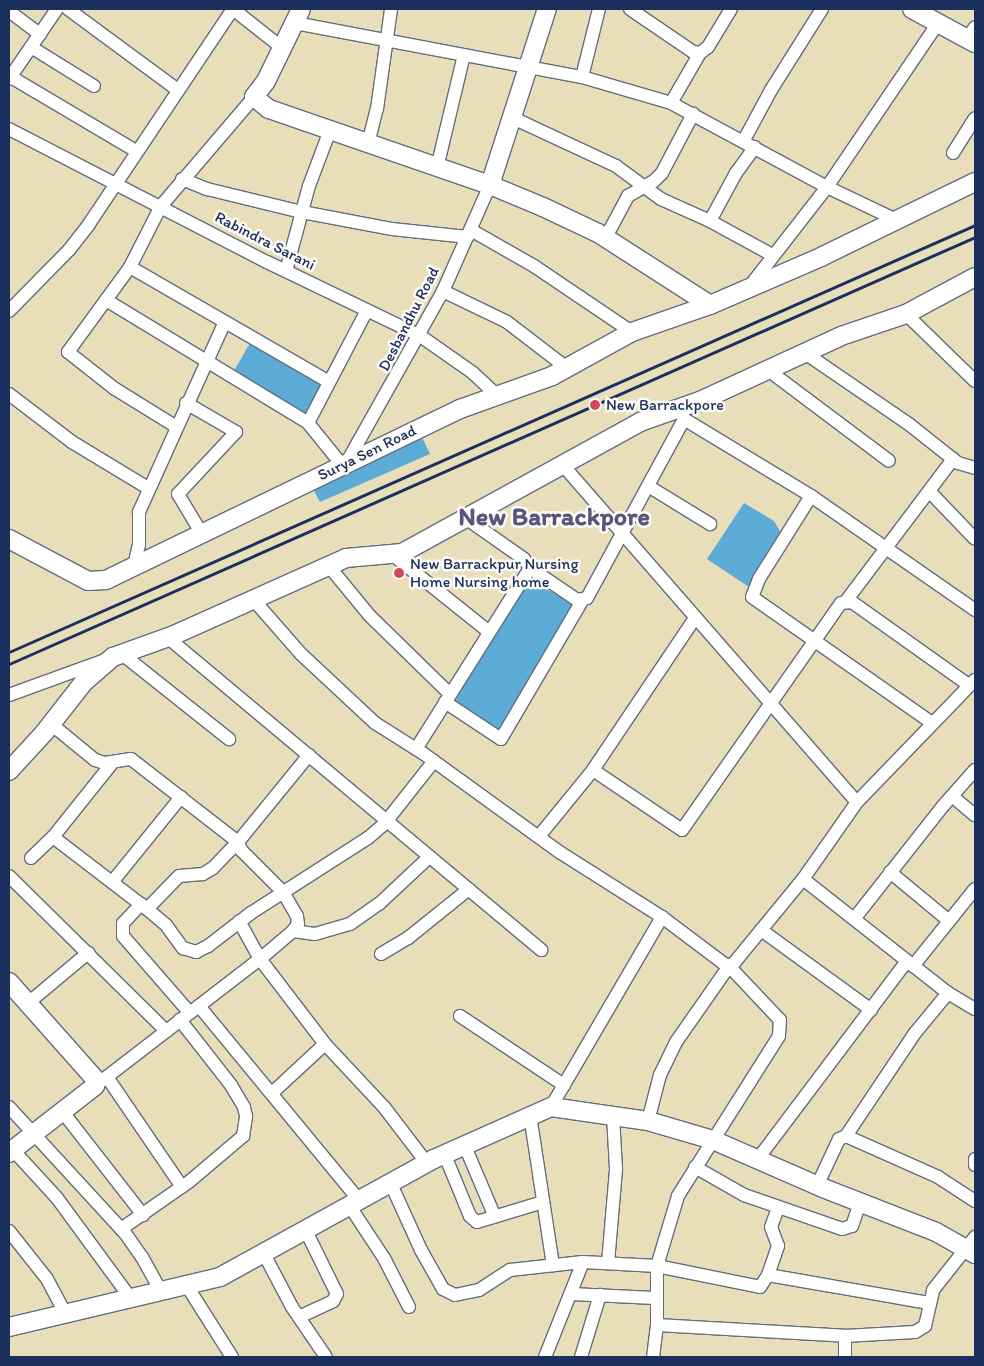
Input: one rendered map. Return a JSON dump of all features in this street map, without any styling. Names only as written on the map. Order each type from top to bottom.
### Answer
[{"type":"street","points":[[57,9],[10,78],[136,151]]},
{"type":"street","points":[[68,9],[178,90]]},
{"type":"street","points":[[9,311],[69,250],[116,184],[136,151],[233,9],[281,47]]},
{"type":"street","points":[[368,144],[377,109],[385,38],[391,9]]},
{"type":"street","points":[[490,185],[547,9]]},
{"type":"street","points":[[582,77],[599,9]]},
{"type":"street","points":[[630,9],[693,52],[700,54]]},
{"type":"street","points":[[671,103],[700,54],[708,47],[730,9]]},
{"type":"street","points":[[710,221],[750,143],[771,90],[822,9]]},
{"type":"street","points":[[919,10],[938,23],[972,36]]},
{"type":"street","points":[[9,11],[40,34]]},
{"type":"street","points":[[175,426],[115,388],[68,352],[130,267],[161,206],[266,81],[281,47],[298,16],[385,38],[464,55],[582,77],[671,103],[750,143],[827,187],[894,219]]},
{"type":"street","points":[[750,286],[772,255],[827,187],[938,23]]},
{"type":"street","points":[[31,47],[94,86]]},
{"type":"street","points":[[437,168],[464,55]]},
{"type":"street","points":[[254,97],[269,109],[490,185],[606,237],[710,305]]},
{"type":"street","points":[[606,237],[628,196],[662,173],[693,114]]},
{"type":"street","points":[[512,118],[616,166],[669,203],[710,221],[772,255]]},
{"type":"street","points":[[953,154],[975,118]]},
{"type":"street","name":"Rabindra Sarani","points":[[9,129],[286,271],[419,335],[474,373],[497,395]]},
{"type":"street","points":[[286,271],[302,212],[330,130]]},
{"type":"street","points":[[182,179],[207,189],[302,212],[392,229],[470,234],[534,266],[632,332]]},
{"type":"street","name":"Surya Sen Road","points":[[9,539],[88,581],[106,580],[460,408],[567,368],[632,332],[710,305],[750,286],[823,256],[894,219],[975,182]]},
{"type":"street","name":"Desbandhu Road","points":[[344,464],[443,291],[470,234],[490,185]]},
{"type":"street","points":[[130,267],[224,324],[329,382]]},
{"type":"street","points":[[9,695],[79,667],[166,637],[328,565],[364,555],[393,555],[467,519],[560,464],[640,422],[682,414],[768,370],[841,336],[906,314],[973,281]]},
{"type":"street","points":[[443,291],[506,322],[567,368]]},
{"type":"street","points":[[106,300],[308,423],[344,464]]},
{"type":"street","points":[[308,423],[367,310]]},
{"type":"street","points":[[906,314],[975,381]]},
{"type":"street","points":[[134,566],[139,545],[138,512],[175,426],[224,324]]},
{"type":"street","points":[[805,353],[910,425],[953,459],[975,468]]},
{"type":"street","points":[[768,370],[889,461]]},
{"type":"street","points":[[9,394],[72,442],[148,488]]},
{"type":"street","points":[[186,403],[236,432],[178,494],[202,534]]},
{"type":"street","points":[[328,565],[369,615],[448,698],[501,739],[582,600],[587,598],[648,486],[682,414]]},
{"type":"street","points":[[682,414],[811,496],[886,550],[975,610]]},
{"type":"street","points":[[593,770],[682,830],[841,603],[846,601],[886,550],[953,459]]},
{"type":"street","points":[[560,464],[622,532],[770,705],[857,802]]},
{"type":"street","points":[[648,486],[710,524]]},
{"type":"street","points":[[929,491],[975,539]]},
{"type":"street","points":[[811,496],[759,579],[752,597],[932,723]]},
{"type":"street","points":[[467,519],[524,559],[530,568],[582,600]]},
{"type":"street","points":[[393,555],[488,630]]},
{"type":"street","points":[[416,749],[488,630],[530,568]]},
{"type":"street","points":[[252,598],[300,654],[375,723],[416,749],[540,835],[561,853],[662,917],[729,966],[780,1020],[781,1027],[775,1042],[678,1196],[656,1266],[655,1298],[657,1325],[653,1357]]},
{"type":"street","points":[[648,1121],[660,1075],[676,1042],[729,966],[803,878],[857,802],[972,683],[852,602],[846,601]]},
{"type":"street","points":[[540,835],[593,770],[695,618]]},
{"type":"street","points":[[166,637],[309,755],[386,823],[469,889],[541,950]]},
{"type":"street","points":[[9,771],[51,724],[83,683],[118,655]]},
{"type":"street","points":[[118,655],[229,739]]},
{"type":"street","points":[[51,724],[95,760],[113,762],[131,759],[238,842],[241,850],[283,892],[296,916],[298,924],[294,932],[260,959],[11,1151],[56,1198],[130,1296]]},
{"type":"street","points":[[309,755],[238,842],[213,868],[203,874],[179,876],[123,923],[123,936],[190,1013],[272,1093],[354,1202],[409,1307]]},
{"type":"street","points":[[31,858],[53,837],[113,762]]},
{"type":"street","points":[[53,837],[144,906],[188,952],[208,946],[239,921],[352,849],[386,823],[434,762]]},
{"type":"street","points":[[854,919],[890,872],[975,770]]},
{"type":"street","points":[[952,796],[975,815]]},
{"type":"street","points":[[113,881],[181,797]]},
{"type":"street","points":[[294,932],[315,934],[350,924],[380,904],[429,857]]},
{"type":"street","points":[[890,872],[949,921]]},
{"type":"street","points":[[9,876],[166,1031]]},
{"type":"street","points":[[803,878],[948,993],[975,1009]]},
{"type":"street","points":[[381,954],[408,938],[469,889]]},
{"type":"street","points":[[757,1160],[871,1010],[975,889]]},
{"type":"street","points":[[551,1107],[662,917]]},
{"type":"street","points":[[239,921],[260,959],[324,1044],[384,1107],[426,1162]]},
{"type":"street","points":[[761,930],[871,1010]]},
{"type":"street","points":[[27,1004],[88,953]]},
{"type":"street","points":[[9,982],[95,1079],[101,1082],[182,1187]]},
{"type":"street","points":[[817,1186],[839,1140],[846,1136],[915,1033],[948,993]]},
{"type":"street","points":[[121,1228],[182,1187],[240,1141],[246,1116],[231,1085],[190,1013]]},
{"type":"street","points":[[460,1016],[564,1085]]},
{"type":"street","points":[[272,1093],[324,1044]]},
{"type":"street","points":[[9,1107],[35,1132],[121,1228],[142,1257],[160,1291]]},
{"type":"street","points":[[9,1327],[66,1314],[130,1296],[186,1286],[220,1277],[426,1162],[551,1107],[648,1121],[713,1140],[817,1186],[972,1246],[933,1290],[925,1326],[920,1330],[889,1336],[846,1336],[657,1325]]},
{"type":"street","points":[[62,1112],[143,1215]]},
{"type":"street","points":[[530,1115],[553,1265]]},
{"type":"street","points":[[608,1263],[616,1169],[613,1115]]},
{"type":"street","points":[[846,1136],[938,1177],[975,1201]]},
{"type":"street","points":[[464,1144],[495,1217]]},
{"type":"street","points":[[444,1153],[470,1216],[477,1222],[543,1202]]},
{"type":"street","points":[[975,1159],[975,1165]]},
{"type":"street","points":[[695,1168],[744,1194],[778,1208],[847,1230],[852,1226],[860,1203]]},
{"type":"street","points":[[390,1182],[420,1250],[448,1294],[480,1290],[510,1270],[583,1262],[656,1266],[757,1288],[764,1283],[778,1246],[772,1227],[778,1208]]},
{"type":"street","points":[[299,1317],[333,1301],[337,1294],[306,1230]]},
{"type":"street","points":[[9,1231],[47,1279],[66,1314]]},
{"type":"street","points":[[264,1254],[299,1317],[326,1357]]},
{"type":"street","points":[[545,1357],[572,1294],[583,1262]]},
{"type":"street","points":[[768,1275],[929,1303]]},
{"type":"street","points":[[186,1286],[232,1357]]},
{"type":"street","points":[[572,1294],[655,1298]]},
{"type":"street","points":[[581,1357],[600,1295]]},
{"type":"street","points":[[845,1357],[846,1336]]},
{"type":"water","points":[[250,343],[323,385],[306,414],[233,372]]},
{"type":"water","points":[[422,437],[430,454],[320,502],[313,489]]},
{"type":"water","points":[[744,503],[774,521],[784,538],[749,587],[707,559]]},
{"type":"water","points":[[530,580],[575,605],[501,734],[453,705],[488,642]]},
{"type":"railway","points":[[9,652],[975,225]]},
{"type":"railway","points":[[9,664],[975,237]]},
{"type":"place","name":"New Barrackpore","points":[[595,405]]},
{"type":"place","name":"New Barrackpur Nursing Home Nursing home","points":[[399,573]]},
{"type":"district","name":"New Barrackpore","points":[[554,517]]}]
